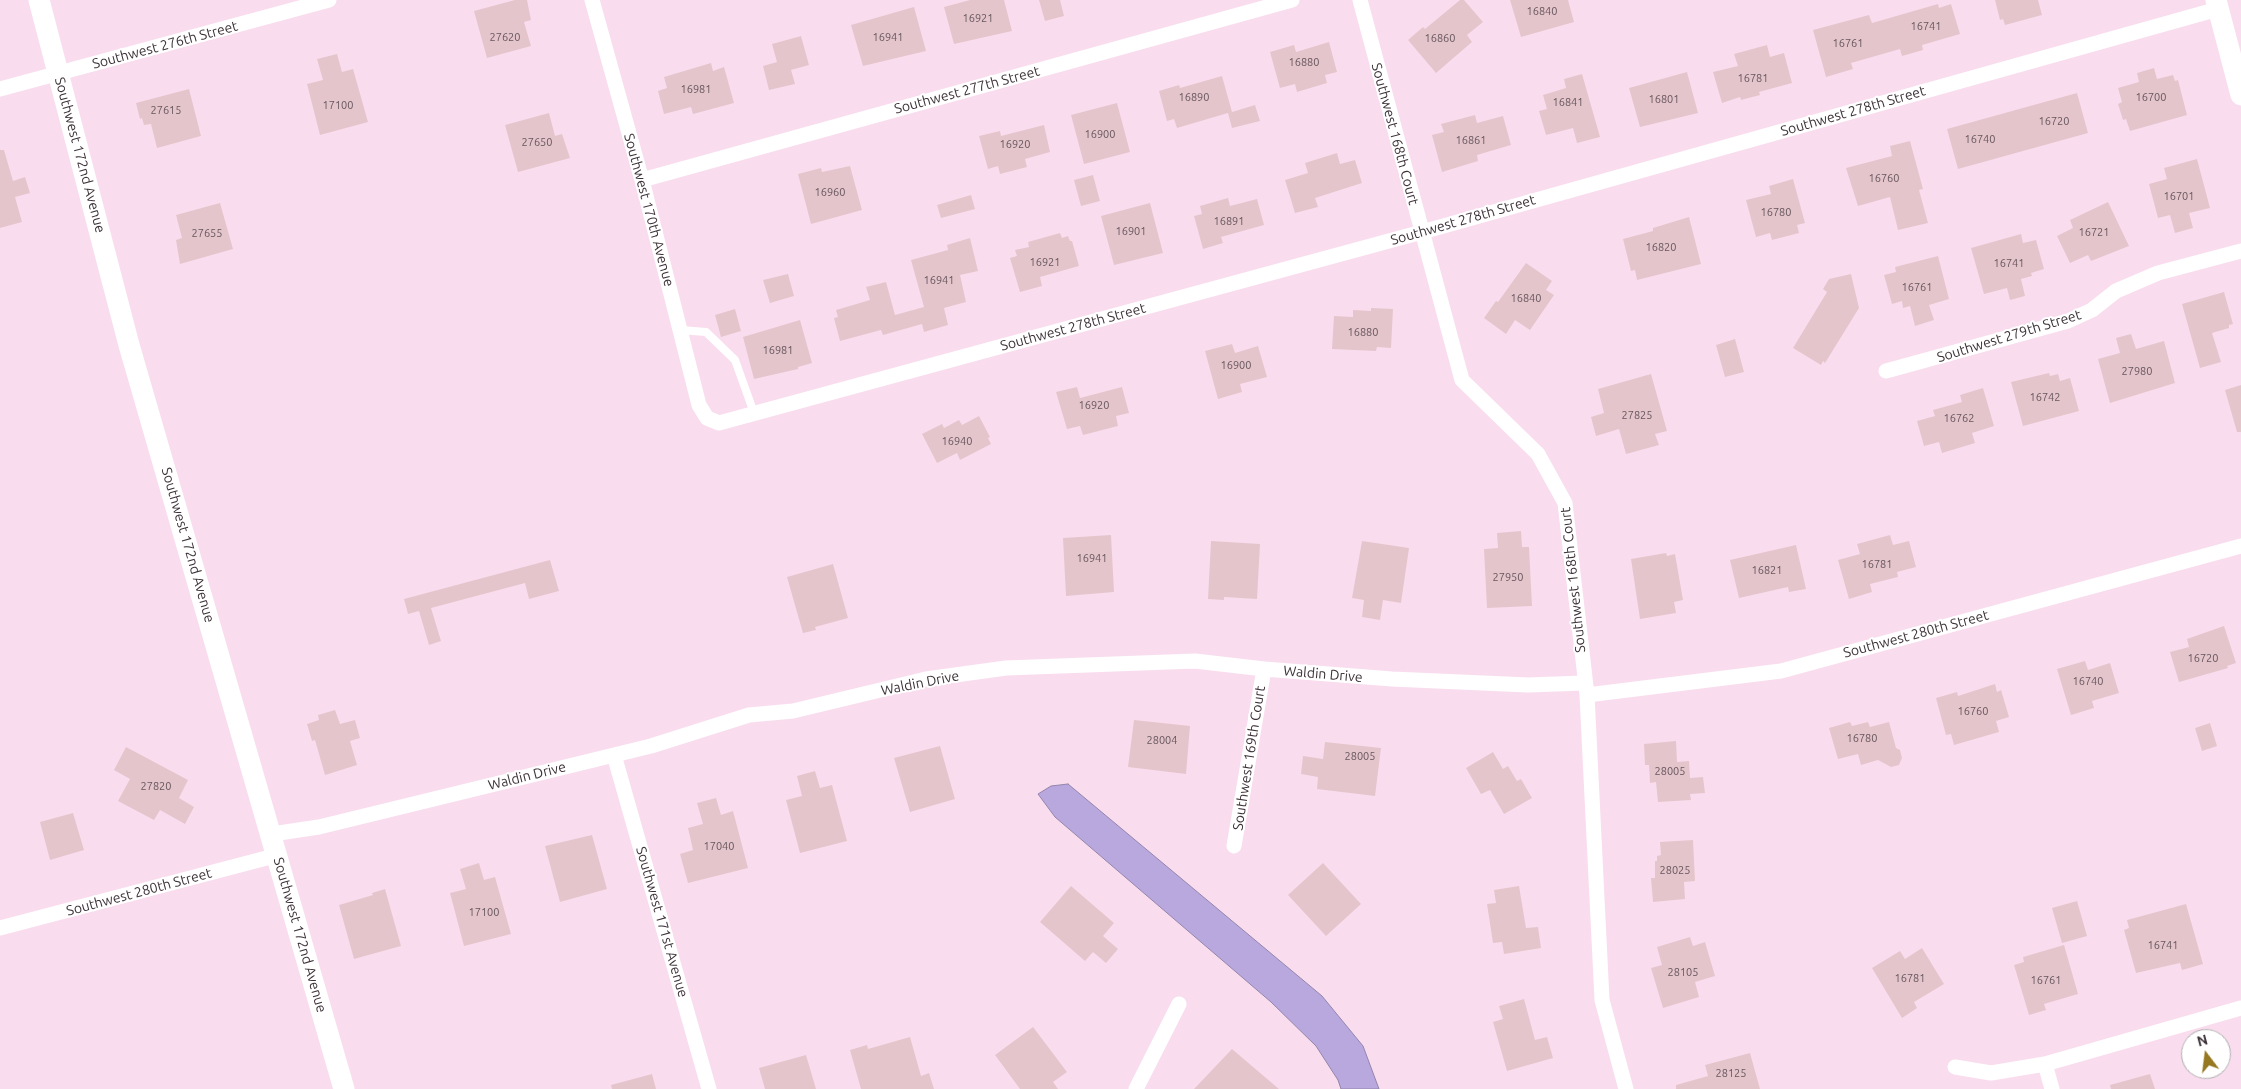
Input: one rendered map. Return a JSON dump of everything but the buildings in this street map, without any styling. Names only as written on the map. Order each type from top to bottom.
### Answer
[{"type":"street","name":"Southwest 172nd Avenue","points":[[39,0],[130,345],[278,854],[344,1089]]},
{"type":"street","name":"Southwest 276th Street","points":[[0,89],[329,0]]},
{"type":"street","name":"Southwest 170th Avenue","points":[[592,0],[642,180],[699,406],[708,418]]},
{"type":"street","name":"Southwest 277th Street","points":[[642,180],[1292,0]]},
{"type":"street","name":"Southwest 168th Court","points":[[1360,0],[1462,380],[1538,454],[1565,503],[1585,689],[1602,1000],[1626,1089]]},
{"type":"street","name":"Southwest 278th Street","points":[[708,418],[719,423],[754,414],[1422,232],[2217,4]]},
{"type":"street","points":[[2217,4],[2241,95]]},
{"type":"street","name":"Southwest 279th Street","points":[[1886,372],[2068,321],[2092,310],[2116,291],[2158,273],[2241,251]]},
{"type":"street","name":"Southwest 280th Street","points":[[1585,689],[1781,671],[2241,546]]},
{"type":"street","name":"Waldin Drive","points":[[272,834],[319,828],[651,746],[749,715],[794,711],[926,679],[1006,668],[1195,661],[1264,669],[1392,679],[1585,689]]},
{"type":"street","name":"Southwest 169th Court","points":[[1234,846],[1264,669]]},
{"type":"street","name":"Southwest 171st Avenue","points":[[614,755],[709,1089]]},
{"type":"street","name":"Southwest 280th Street","points":[[0,928],[278,854]]},
{"type":"street","points":[[1136,1089],[1179,1004]]},
{"type":"street","points":[[1955,1067],[1991,1073],[2045,1064],[2241,1008]]},
{"type":"street","points":[[2045,1064],[2052,1089]]},
{"type":"lane","points":[[680,330],[706,332],[735,360],[754,414]]},
{"type":"shaded area","points":[[1068,784],[1322,996],[1363,1046],[1379,1089],[1341,1089],[1338,1080],[1316,1046],[1271,1002],[1055,817],[1038,794],[1051,786]]}]
